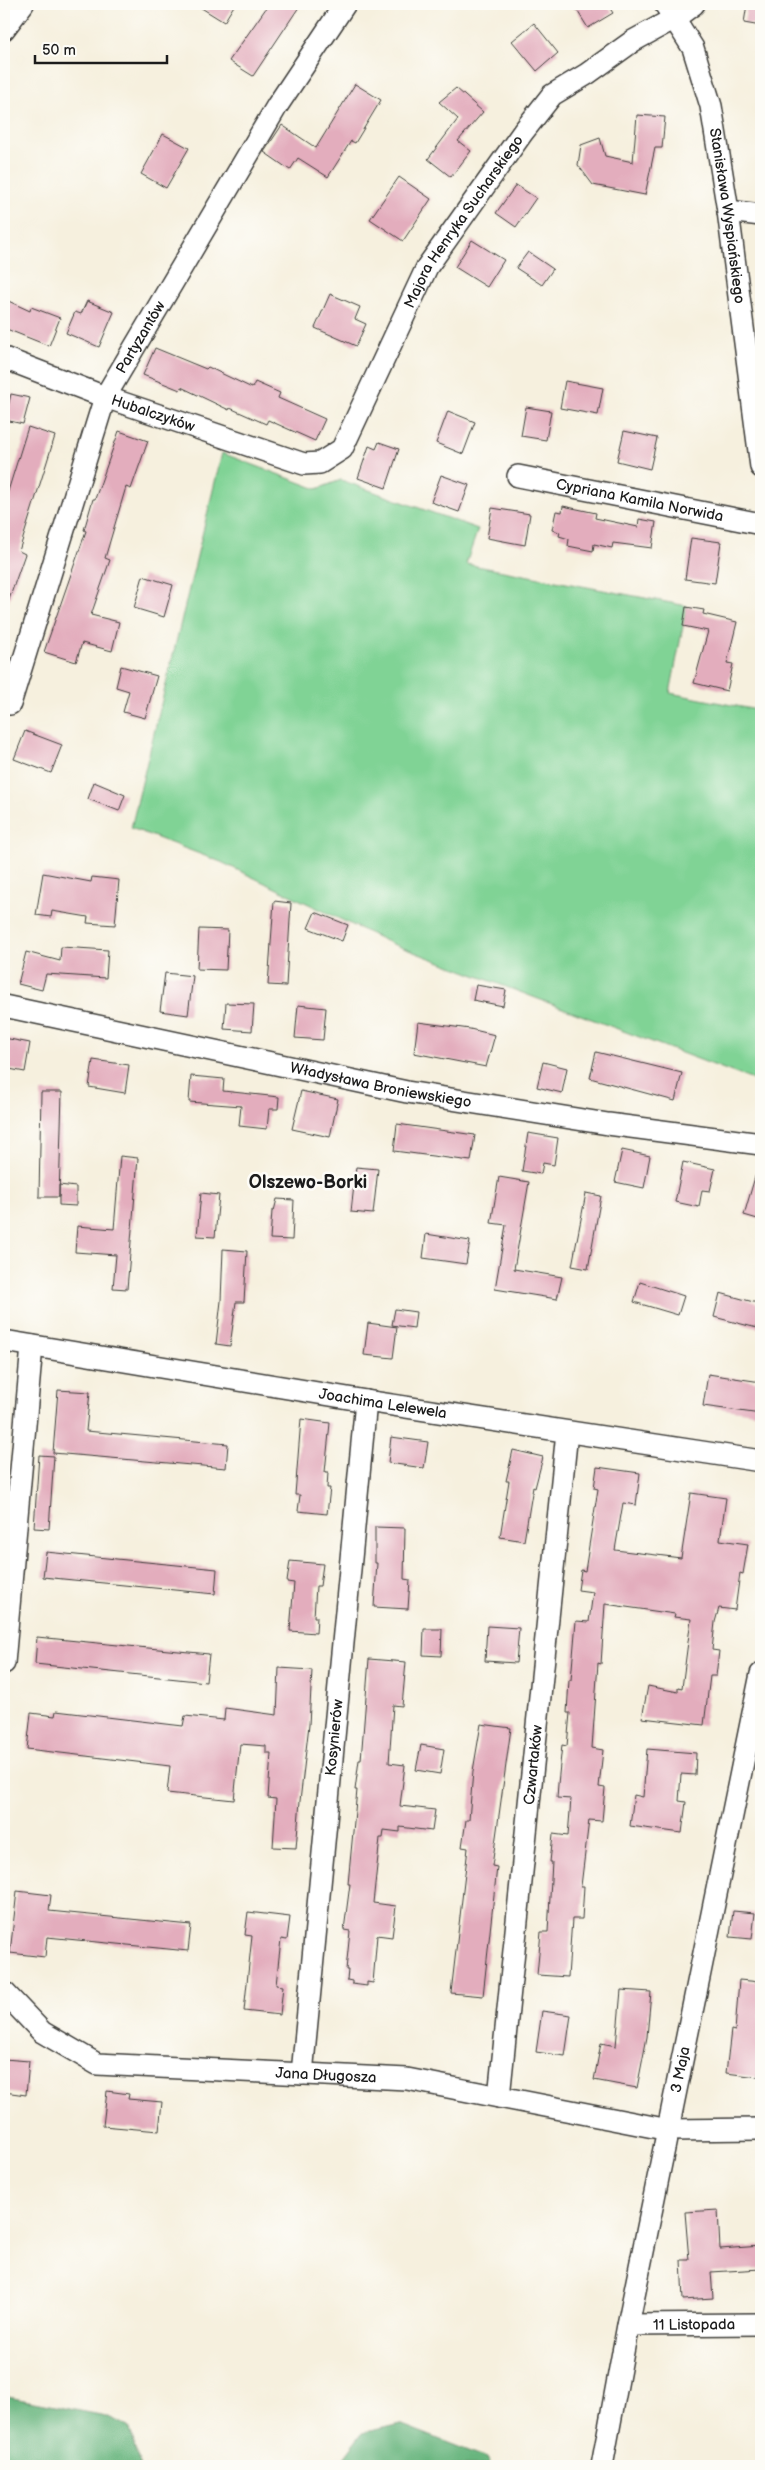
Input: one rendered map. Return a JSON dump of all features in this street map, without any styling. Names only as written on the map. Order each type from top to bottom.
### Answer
[{"type":"street","points":[[4,29],[23,4]]},
{"type":"street","name":"Partyzantów","points":[[10,704],[105,397],[277,106],[345,4]]},
{"type":"street","name":"Majora Henryka Sucharskiego","points":[[304,464],[320,463],[342,449],[427,267],[523,132],[552,95],[587,74],[670,11],[694,4]]},
{"type":"street","name":"Stanisława Wyspiańskiego","points":[[670,11],[692,48],[711,106],[728,211],[761,466]]},
{"type":"street","points":[[728,211],[761,215]]},
{"type":"street","name":"Hubalczyków","points":[[4,358],[105,397],[304,464]]},
{"type":"street","name":"Cypriana Kamila Norwida","points":[[518,476],[761,524]]},
{"type":"street","name":"Władysława Broniewskiego","points":[[4,1006],[406,1092],[608,1124],[761,1144]]},
{"type":"street","name":"Joachima Lelewela","points":[[4,1342],[366,1401],[761,1462]]},
{"type":"street","points":[[4,1663],[32,1346]]},
{"type":"street","name":"Kosynierów","points":[[302,2074],[305,2025],[366,1401]]},
{"type":"street","name":"Czwartaków","points":[[499,2097],[567,1432]]},
{"type":"street","name":"3 Maja","points":[[602,2466],[628,2325],[761,1674]]},
{"type":"street","name":"Jana Długosza","points":[[4,1992],[42,2032],[97,2064],[407,2079],[669,2130],[761,2129]]},
{"type":"street","name":"11 Listopada","points":[[628,2325],[761,2324]]},
{"type":"green space","points":[[222,453],[317,489],[341,480],[478,529],[466,564],[687,606],[670,693],[757,710],[761,707],[761,1083],[390,943],[221,862],[131,828]]},
{"type":"green space","points":[[8,2397],[106,2416],[128,2426],[140,2466],[4,2466],[4,2400]]},
{"type":"green space","points":[[400,2424],[487,2458],[491,2466],[330,2466],[342,2459],[362,2433]]},
{"type":"building","points":[[195,4],[235,4],[224,22]]},
{"type":"building","points":[[269,4],[301,4],[253,76],[229,61]]},
{"type":"building","points":[[573,4],[607,4],[613,13],[588,28]]},
{"type":"building","points":[[747,4],[761,4],[761,26],[744,23]]},
{"type":"building","points":[[534,23],[558,53],[537,71],[512,41]]},
{"type":"building","points":[[355,84],[381,100],[355,143],[351,141],[328,177],[298,158],[290,170],[264,152],[282,125],[316,148]]},
{"type":"building","points":[[456,88],[483,112],[458,141],[471,151],[451,177],[428,159],[458,119],[439,102]]},
{"type":"building","points":[[637,115],[665,117],[662,148],[655,148],[645,195],[593,185],[578,165],[581,145],[600,138],[605,156],[633,162]]},
{"type":"building","points":[[163,134],[189,148],[166,188],[141,174]]},
{"type":"building","points":[[399,177],[431,199],[403,241],[370,219]]},
{"type":"building","points":[[516,185],[536,198],[516,227],[496,213]]},
{"type":"building","points":[[472,240],[504,260],[487,287],[455,267]]},
{"type":"building","points":[[528,252],[553,269],[542,285],[516,268]]},
{"type":"building","points":[[330,294],[360,307],[355,319],[366,324],[356,346],[315,328]]},
{"type":"building","points":[[4,299],[30,311],[31,307],[60,318],[49,346],[4,328]]},
{"type":"building","points":[[87,301],[114,312],[99,347],[66,333],[75,312],[81,314]]},
{"type":"building","points":[[155,348],[206,369],[208,367],[252,388],[255,382],[280,393],[278,398],[325,419],[315,441],[268,420],[266,424],[230,408],[229,410],[181,387],[180,390],[143,375]]},
{"type":"building","points":[[565,381],[603,388],[598,415],[560,408]]},
{"type":"building","points":[[11,394],[30,398],[23,424],[5,420]]},
{"type":"building","points":[[526,407],[551,411],[546,440],[521,436]]},
{"type":"building","points":[[448,411],[475,422],[463,454],[436,443]]},
{"type":"building","points":[[28,427],[55,436],[19,551],[25,554],[6,608],[4,608],[4,504]]},
{"type":"building","points":[[119,431],[148,441],[131,489],[126,487],[105,558],[110,560],[91,615],[119,622],[112,651],[82,643],[76,662],[44,652],[86,531],[84,530],[93,499],[95,499]]},
{"type":"building","points":[[624,431],[657,438],[650,469],[617,461]]},
{"type":"building","points":[[379,442],[399,449],[386,488],[358,478],[369,446],[376,449]]},
{"type":"building","points":[[441,475],[469,485],[459,512],[431,502]]},
{"type":"building","points":[[563,506],[596,513],[595,518],[638,527],[639,519],[656,522],[652,548],[613,543],[612,548],[594,544],[593,551],[568,546],[569,539],[559,536],[560,532],[552,530],[556,511],[562,512]]},
{"type":"building","points":[[492,508],[530,514],[525,545],[487,538]]},
{"type":"building","points":[[691,538],[721,542],[715,583],[685,579]]},
{"type":"building","points":[[143,576],[173,585],[164,617],[134,608]]},
{"type":"building","points":[[686,607],[704,610],[703,614],[737,622],[727,663],[733,664],[727,691],[694,683],[708,631],[683,626]]},
{"type":"building","points":[[121,666],[157,676],[145,718],[123,712],[129,691],[116,687]]},
{"type":"building","points":[[25,731],[62,745],[51,773],[14,759]]},
{"type":"building","points":[[94,782],[125,795],[119,811],[88,799]]},
{"type":"building","points":[[43,873],[91,882],[92,877],[119,880],[115,925],[87,923],[88,917],[52,911],[51,917],[36,915]]},
{"type":"building","points":[[274,901],[291,903],[286,986],[268,985]]},
{"type":"building","points":[[315,912],[348,925],[342,941],[308,928]]},
{"type":"building","points":[[199,929],[228,930],[226,970],[197,969]]},
{"type":"building","points":[[61,947],[108,950],[106,978],[46,974],[42,990],[18,984],[26,952],[60,961]]},
{"type":"building","points":[[165,973],[193,976],[188,1015],[160,1011]]},
{"type":"building","points":[[476,985],[506,990],[503,1006],[473,1000]]},
{"type":"building","points":[[226,1003],[254,1004],[252,1031],[224,1029]]},
{"type":"building","points":[[298,1005],[326,1008],[323,1040],[295,1038]]},
{"type":"building","points":[[418,1022],[470,1029],[495,1035],[486,1067],[414,1053]]},
{"type":"building","points":[[4,1038],[30,1043],[25,1072],[4,1068]]},
{"type":"building","points":[[596,1052],[682,1073],[675,1101],[590,1078]]},
{"type":"building","points":[[93,1060],[129,1065],[125,1093],[89,1087]]},
{"type":"building","points":[[543,1062],[567,1068],[562,1093],[537,1087]]},
{"type":"building","points":[[191,1076],[224,1079],[223,1091],[279,1097],[278,1109],[269,1109],[267,1129],[239,1126],[241,1106],[189,1102]]},
{"type":"building","points":[[301,1091],[338,1099],[330,1137],[292,1129]]},
{"type":"building","points":[[41,1092],[62,1092],[59,1197],[39,1197]]},
{"type":"building","points":[[397,1124],[475,1135],[471,1161],[394,1151]]},
{"type":"building","points":[[528,1133],[558,1138],[554,1165],[543,1163],[541,1174],[522,1171]]},
{"type":"building","points":[[622,1150],[650,1156],[644,1188],[615,1182]]},
{"type":"building","points":[[120,1156],[138,1158],[127,1289],[113,1288],[116,1255],[75,1252],[77,1226],[114,1229]]},
{"type":"building","points":[[683,1162],[715,1169],[710,1191],[702,1190],[699,1207],[675,1202]]},
{"type":"building","points":[[356,1167],[378,1169],[373,1214],[351,1212]]},
{"type":"building","points":[[757,1170],[761,1171],[761,1220],[744,1215]]},
{"type":"building","points":[[499,1177],[529,1182],[514,1269],[562,1277],[557,1299],[495,1289],[506,1225],[491,1223]]},
{"type":"building","points":[[59,1185],[76,1187],[76,1206],[59,1205]]},
{"type":"building","points":[[201,1193],[219,1195],[215,1237],[197,1236]]},
{"type":"building","points":[[586,1193],[601,1196],[588,1269],[572,1266]]},
{"type":"building","points":[[277,1199],[294,1200],[292,1240],[270,1239],[272,1211],[274,1211]]},
{"type":"building","points":[[426,1234],[470,1241],[466,1264],[423,1258]]},
{"type":"building","points":[[223,1249],[247,1251],[244,1302],[236,1302],[230,1346],[216,1344],[221,1301]]},
{"type":"building","points":[[640,1282],[684,1296],[678,1315],[634,1302]]},
{"type":"building","points":[[720,1293],[761,1304],[761,1329],[714,1317]]},
{"type":"building","points":[[395,1309],[416,1312],[414,1328],[392,1325]]},
{"type":"building","points":[[368,1323],[397,1327],[393,1358],[364,1355]]},
{"type":"building","points":[[708,1374],[761,1382],[761,1414],[703,1406]]},
{"type":"building","points":[[58,1390],[90,1392],[86,1431],[228,1444],[226,1468],[53,1453]]},
{"type":"building","points":[[301,1419],[330,1423],[325,1472],[328,1472],[327,1488],[330,1488],[327,1514],[298,1511],[300,1495],[295,1495]]},
{"type":"building","points":[[391,1437],[428,1442],[424,1468],[388,1463]]},
{"type":"building","points":[[513,1450],[543,1457],[535,1488],[533,1487],[524,1541],[500,1537],[509,1481],[506,1481]]},
{"type":"building","points":[[39,1455],[54,1456],[49,1529],[34,1528]]},
{"type":"building","points":[[597,1467],[640,1473],[636,1505],[623,1503],[615,1550],[681,1558],[691,1493],[726,1498],[720,1540],[748,1544],[743,1574],[740,1573],[735,1610],[719,1608],[715,1622],[712,1650],[719,1651],[716,1676],[710,1676],[704,1725],[642,1718],[648,1686],[678,1692],[678,1687],[682,1688],[691,1619],[674,1617],[675,1614],[605,1604],[601,1664],[598,1663],[592,1748],[603,1750],[599,1787],[605,1788],[602,1821],[589,1820],[581,1886],[584,1886],[582,1919],[572,1919],[568,1977],[537,1975],[541,1932],[548,1932],[552,1862],[550,1862],[553,1834],[568,1836],[571,1799],[557,1798],[558,1784],[562,1745],[567,1746],[570,1713],[567,1713],[569,1680],[571,1680],[576,1621],[589,1622],[593,1592],[578,1590],[581,1570],[585,1571],[598,1489],[594,1488]]},
{"type":"building","points":[[375,1527],[405,1528],[404,1579],[410,1580],[408,1609],[374,1607],[377,1563],[375,1563]]},
{"type":"building","points":[[46,1552],[217,1569],[215,1594],[43,1577]]},
{"type":"building","points":[[290,1561],[323,1564],[320,1586],[316,1586],[314,1617],[317,1617],[316,1633],[290,1631],[294,1583],[287,1582]]},
{"type":"building","points":[[487,1626],[519,1628],[516,1663],[485,1661]]},
{"type":"building","points":[[424,1629],[442,1629],[441,1656],[423,1655]]},
{"type":"building","points":[[37,1637],[209,1654],[206,1682],[35,1664]]},
{"type":"building","points":[[369,1659],[406,1662],[402,1706],[393,1705],[389,1763],[405,1765],[400,1806],[435,1810],[432,1831],[400,1827],[400,1832],[384,1830],[383,1838],[380,1838],[373,1903],[396,1906],[392,1937],[377,1935],[373,1983],[367,1982],[367,1986],[352,1984],[352,1981],[347,1980],[348,1970],[346,1970],[350,1931],[344,1930],[350,1884],[348,1884],[357,1790],[355,1790],[359,1760],[361,1760]]},
{"type":"building","points":[[279,1668],[312,1670],[309,1725],[296,1848],[273,1847],[276,1799],[268,1798],[271,1753],[266,1753],[266,1746],[240,1744],[234,1800],[167,1793],[170,1766],[27,1749],[31,1713],[55,1716],[56,1711],[183,1726],[185,1716],[224,1720],[225,1708],[277,1715]]},
{"type":"building","points":[[481,1724],[511,1728],[492,1866],[497,1867],[483,1996],[451,1993],[468,1848],[462,1847],[466,1820],[469,1820],[473,1771]]},
{"type":"building","points":[[421,1745],[444,1749],[440,1774],[416,1770]]},
{"type":"building","points":[[647,1749],[696,1753],[695,1775],[681,1774],[679,1801],[686,1802],[682,1833],[630,1826],[634,1795],[643,1797]]},
{"type":"building","points":[[17,1891],[51,1895],[49,1911],[191,1925],[188,1951],[47,1937],[45,1957],[10,1953]]},
{"type":"building","points":[[733,1911],[755,1913],[752,1939],[730,1937]]},
{"type":"building","points":[[248,1912],[290,1917],[287,1940],[281,1939],[276,1985],[283,1986],[280,2015],[244,2011],[252,1936],[245,1935]]},
{"type":"building","points":[[739,1980],[761,1982],[759,2033],[761,2033],[761,2052],[758,2077],[726,2073],[731,2030],[735,2031]]},
{"type":"building","points":[[621,1990],[651,1992],[647,2037],[637,2088],[594,2080],[601,2043],[616,2046]]},
{"type":"building","points":[[542,2011],[571,2015],[565,2056],[536,2052]]},
{"type":"building","points":[[4,2059],[29,2061],[26,2095],[4,2092]]},
{"type":"building","points":[[107,2091],[129,2094],[128,2099],[162,2102],[159,2131],[103,2126]]},
{"type":"building","points":[[718,2210],[720,2249],[761,2246],[761,2269],[711,2272],[713,2298],[683,2300],[681,2260],[689,2260],[685,2212]]},
{"type":"district","name":"Olszewo-Borki","points":[[308,1182]]}]
